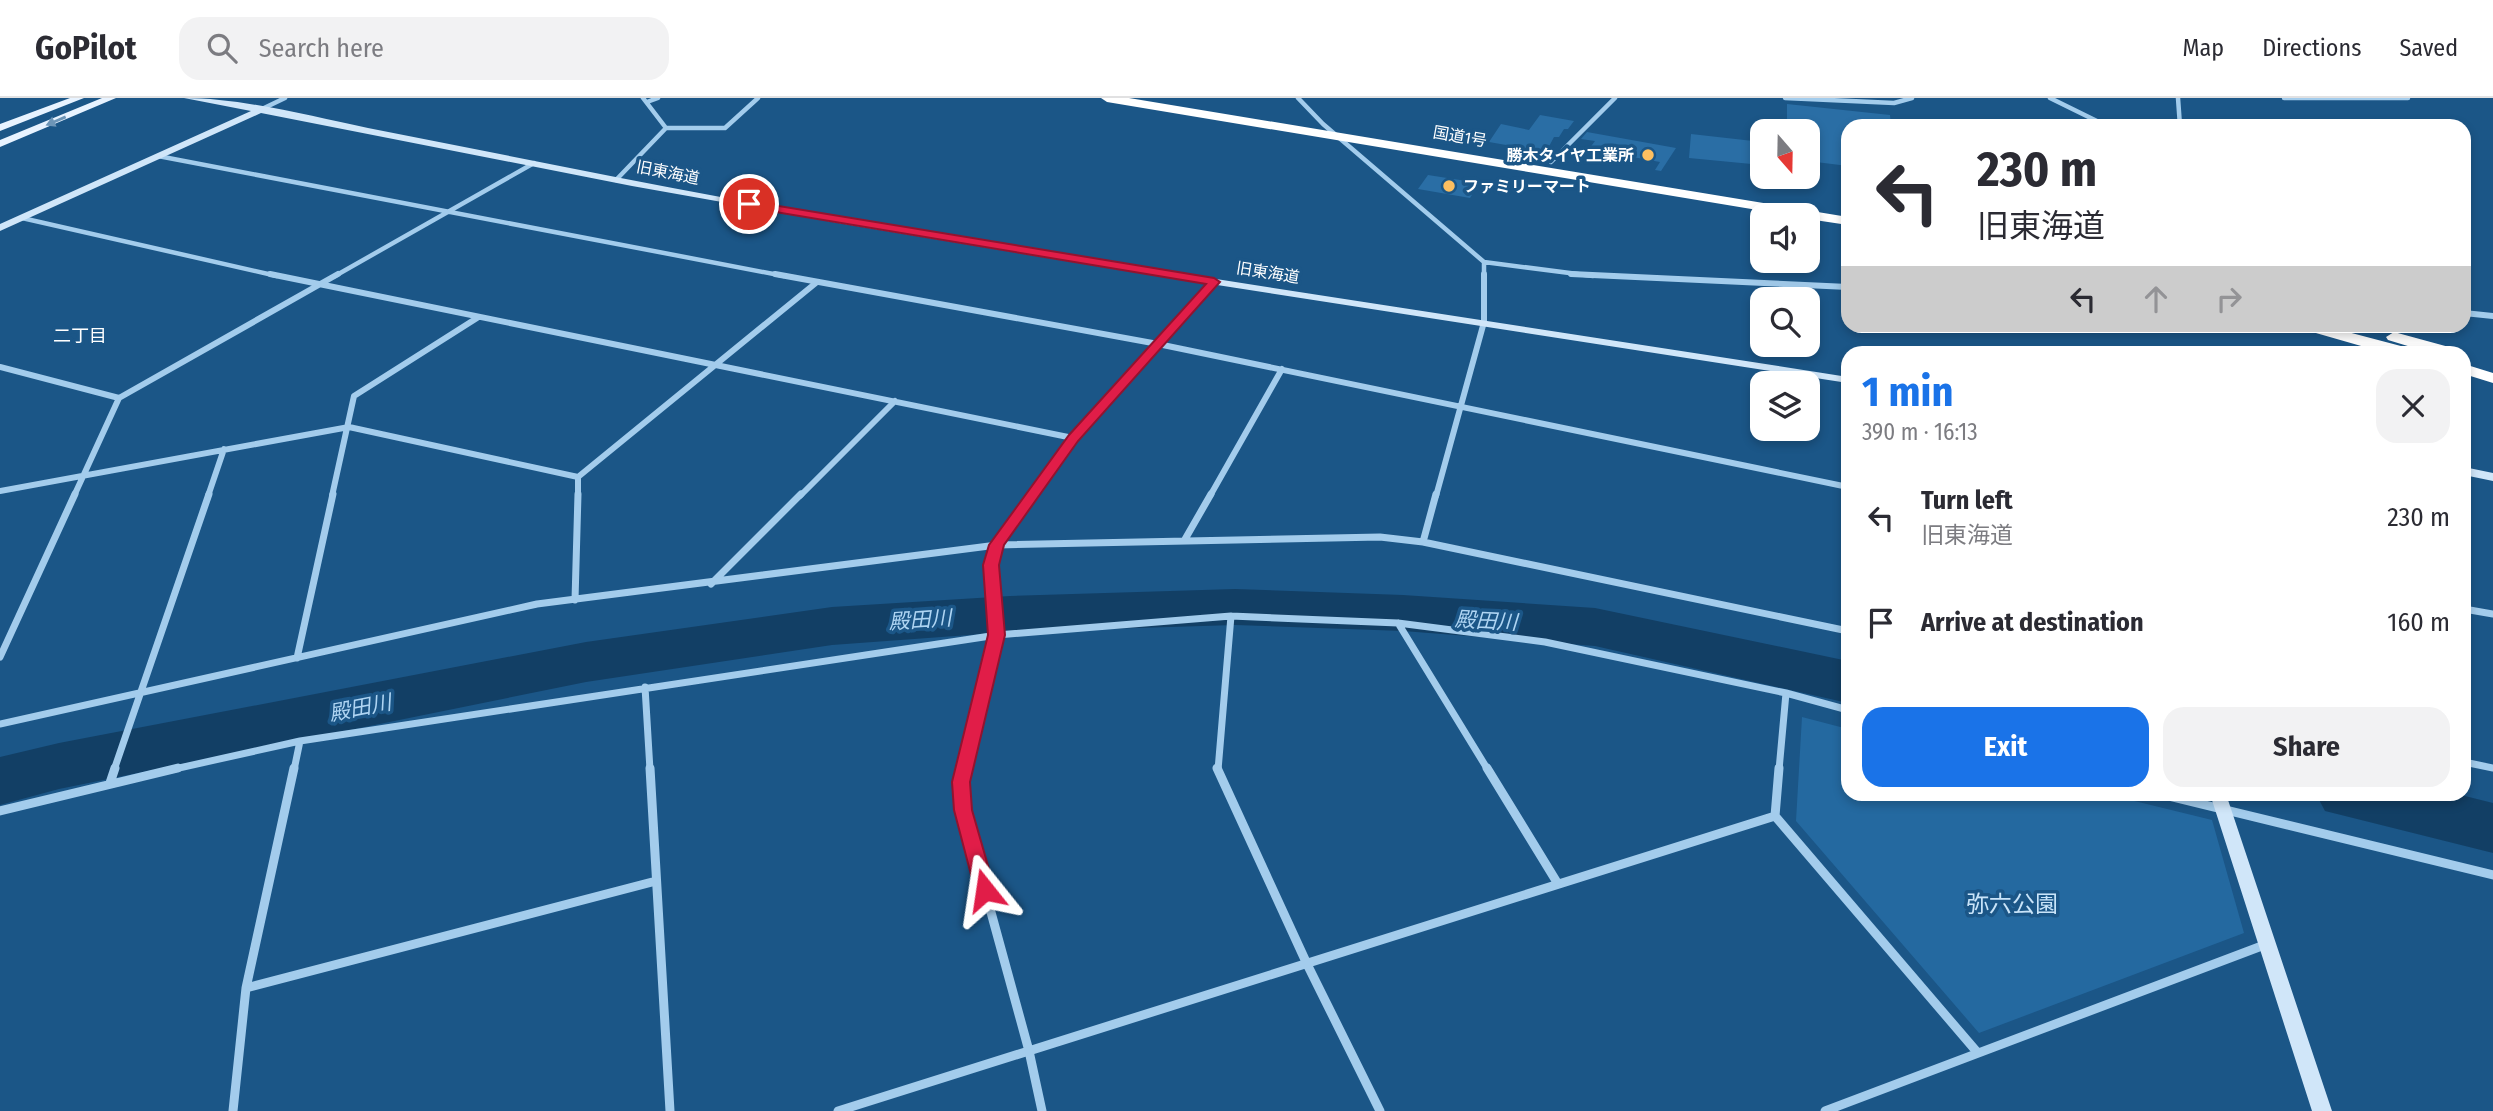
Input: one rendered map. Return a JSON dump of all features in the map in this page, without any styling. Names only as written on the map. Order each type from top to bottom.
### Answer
[{"type":"highway","name":"国道1号","points":[[1107,98],[1841,220]]},
{"type":"highway","name":"国道1号","points":[[1157,98],[1841,208]]},
{"type":"highway","points":[[2334,333],[2381,346]]},
{"type":"highway","points":[[2380,333],[2426,346]]},
{"type":"highway","points":[[2471,358],[2493,365]]},
{"type":"highway","points":[[2471,371],[2493,378]]},
{"type":"main road","points":[[0,128],[79,98]]},
{"type":"main road","points":[[0,144],[111,98]]},
{"type":"street","name":"旧東海道","points":[[188,98],[262,109],[694,195],[1214,282],[1841,379]]},
{"type":"street","points":[[0,228],[285,98]]},
{"type":"street","points":[[658,98],[645,100],[666,128]]},
{"type":"street","points":[[616,180],[666,128],[725,128],[758,98]]},
{"type":"street","points":[[1298,98],[1334,134],[1484,261],[1579,275],[1841,287]]},
{"type":"street","points":[[1550,162],[1615,98]]},
{"type":"street","points":[[1785,98],[1846,103],[1894,103],[1912,98]]},
{"type":"street","points":[[2050,98],[2093,119]]},
{"type":"street","points":[[2178,98],[2180,119]]},
{"type":"street","points":[[2284,98],[2408,98]]},
{"type":"street","points":[[158,156],[1158,344],[1841,486]]},
{"type":"street","points":[[0,657],[119,398],[534,163]]},
{"type":"street","points":[[22,218],[319,285],[1073,438]]},
{"type":"street","points":[[1423,542],[1484,323],[1484,261]]},
{"type":"street","points":[[575,600],[578,477],[817,282]]},
{"type":"street","points":[[1042,1111],[1029,1051],[963,810],[961,782],[997,635],[993,622],[991,565],[997,545],[1073,438],[1214,282]]},
{"type":"street","points":[[2471,314],[2493,316]]},
{"type":"street","points":[[297,658],[354,396],[478,317]]},
{"type":"street","points":[[0,367],[119,398]]},
{"type":"street","points":[[1184,541],[1282,369]]},
{"type":"street","points":[[711,584],[895,401]]},
{"type":"street","points":[[0,491],[85,473],[349,427],[578,477]]},
{"type":"street","points":[[110,783],[224,449]]},
{"type":"street","points":[[2471,472],[2493,477]]},
{"type":"street","points":[[0,724],[141,695],[537,604],[711,584],[997,545],[1380,537],[1423,542],[1841,630]]},
{"type":"street","points":[[2471,609],[2493,614]]},
{"type":"street","points":[[1231,616],[1217,768],[1307,964],[1380,1111]]},
{"type":"street","points":[[0,811],[110,783],[300,741],[997,635],[1231,616],[1398,623],[1545,642],[1786,693],[1841,708]]},
{"type":"street","points":[[1398,623],[1559,884]]},
{"type":"street","points":[[645,687],[670,1111]]},
{"type":"street","points":[[1786,693],[1776,816],[1977,1052]]},
{"type":"street","points":[[233,1111],[246,988],[300,741]]},
{"type":"street","points":[[2471,763],[2493,768]]},
{"type":"street","points":[[2221,803],[2493,875]]},
{"type":"street","points":[[2221,803],[2322,1111]]},
{"type":"street","points":[[838,1111],[1776,816]]},
{"type":"street","points":[[246,988],[656,881]]},
{"type":"street","points":[[1825,1111],[2267,944]]},
{"type":"green space","name":"弥六公園","points":[[1802,717],[1841,727],[1841,801],[2134,801],[2212,820],[2244,933],[1979,1033],[1796,821]]},
{"type":"building","points":[[1787,104],[1890,115],[1890,119],[1841,119],[1841,165],[1820,162],[1820,119],[1787,119]]},
{"type":"building","points":[[1540,115],[1574,121],[1559,137],[1554,137],[1546,152],[1489,142],[1501,124],[1529,130]]},
{"type":"building","name":"勝木タイヤ工業所","points":[[1587,132],[1676,148],[1661,171],[1655,170],[1660,162],[1589,149],[1595,141],[1581,139]]},
{"type":"building","points":[[1691,134],[1750,141],[1750,164],[1689,158]]},
{"type":"building","name":"ファミリーマート","points":[[1428,175],[1479,183],[1470,198],[1418,189]]},
{"type":"waterway","name":"殿田川","points":[[0,781],[59,766],[586,662],[832,626],[1010,614],[1235,607],[1403,613],[1595,627],[1841,680]]},
{"type":"waterway","name":"殿田川","points":[[2377,801],[2493,828]]},
{"type":"place","name":"勝木タイヤ工業所","points":[[1648,155]]},
{"type":"place","name":"ファミリーマート","points":[[1449,186]]},
{"type":"district","name":"二丁目","points":[[80,336]]},
{"type":"route","points":[[749,204],[1214,282],[1073,438],[997,545],[991,565],[993,622],[997,635],[961,782],[963,810],[985,890]]}]
